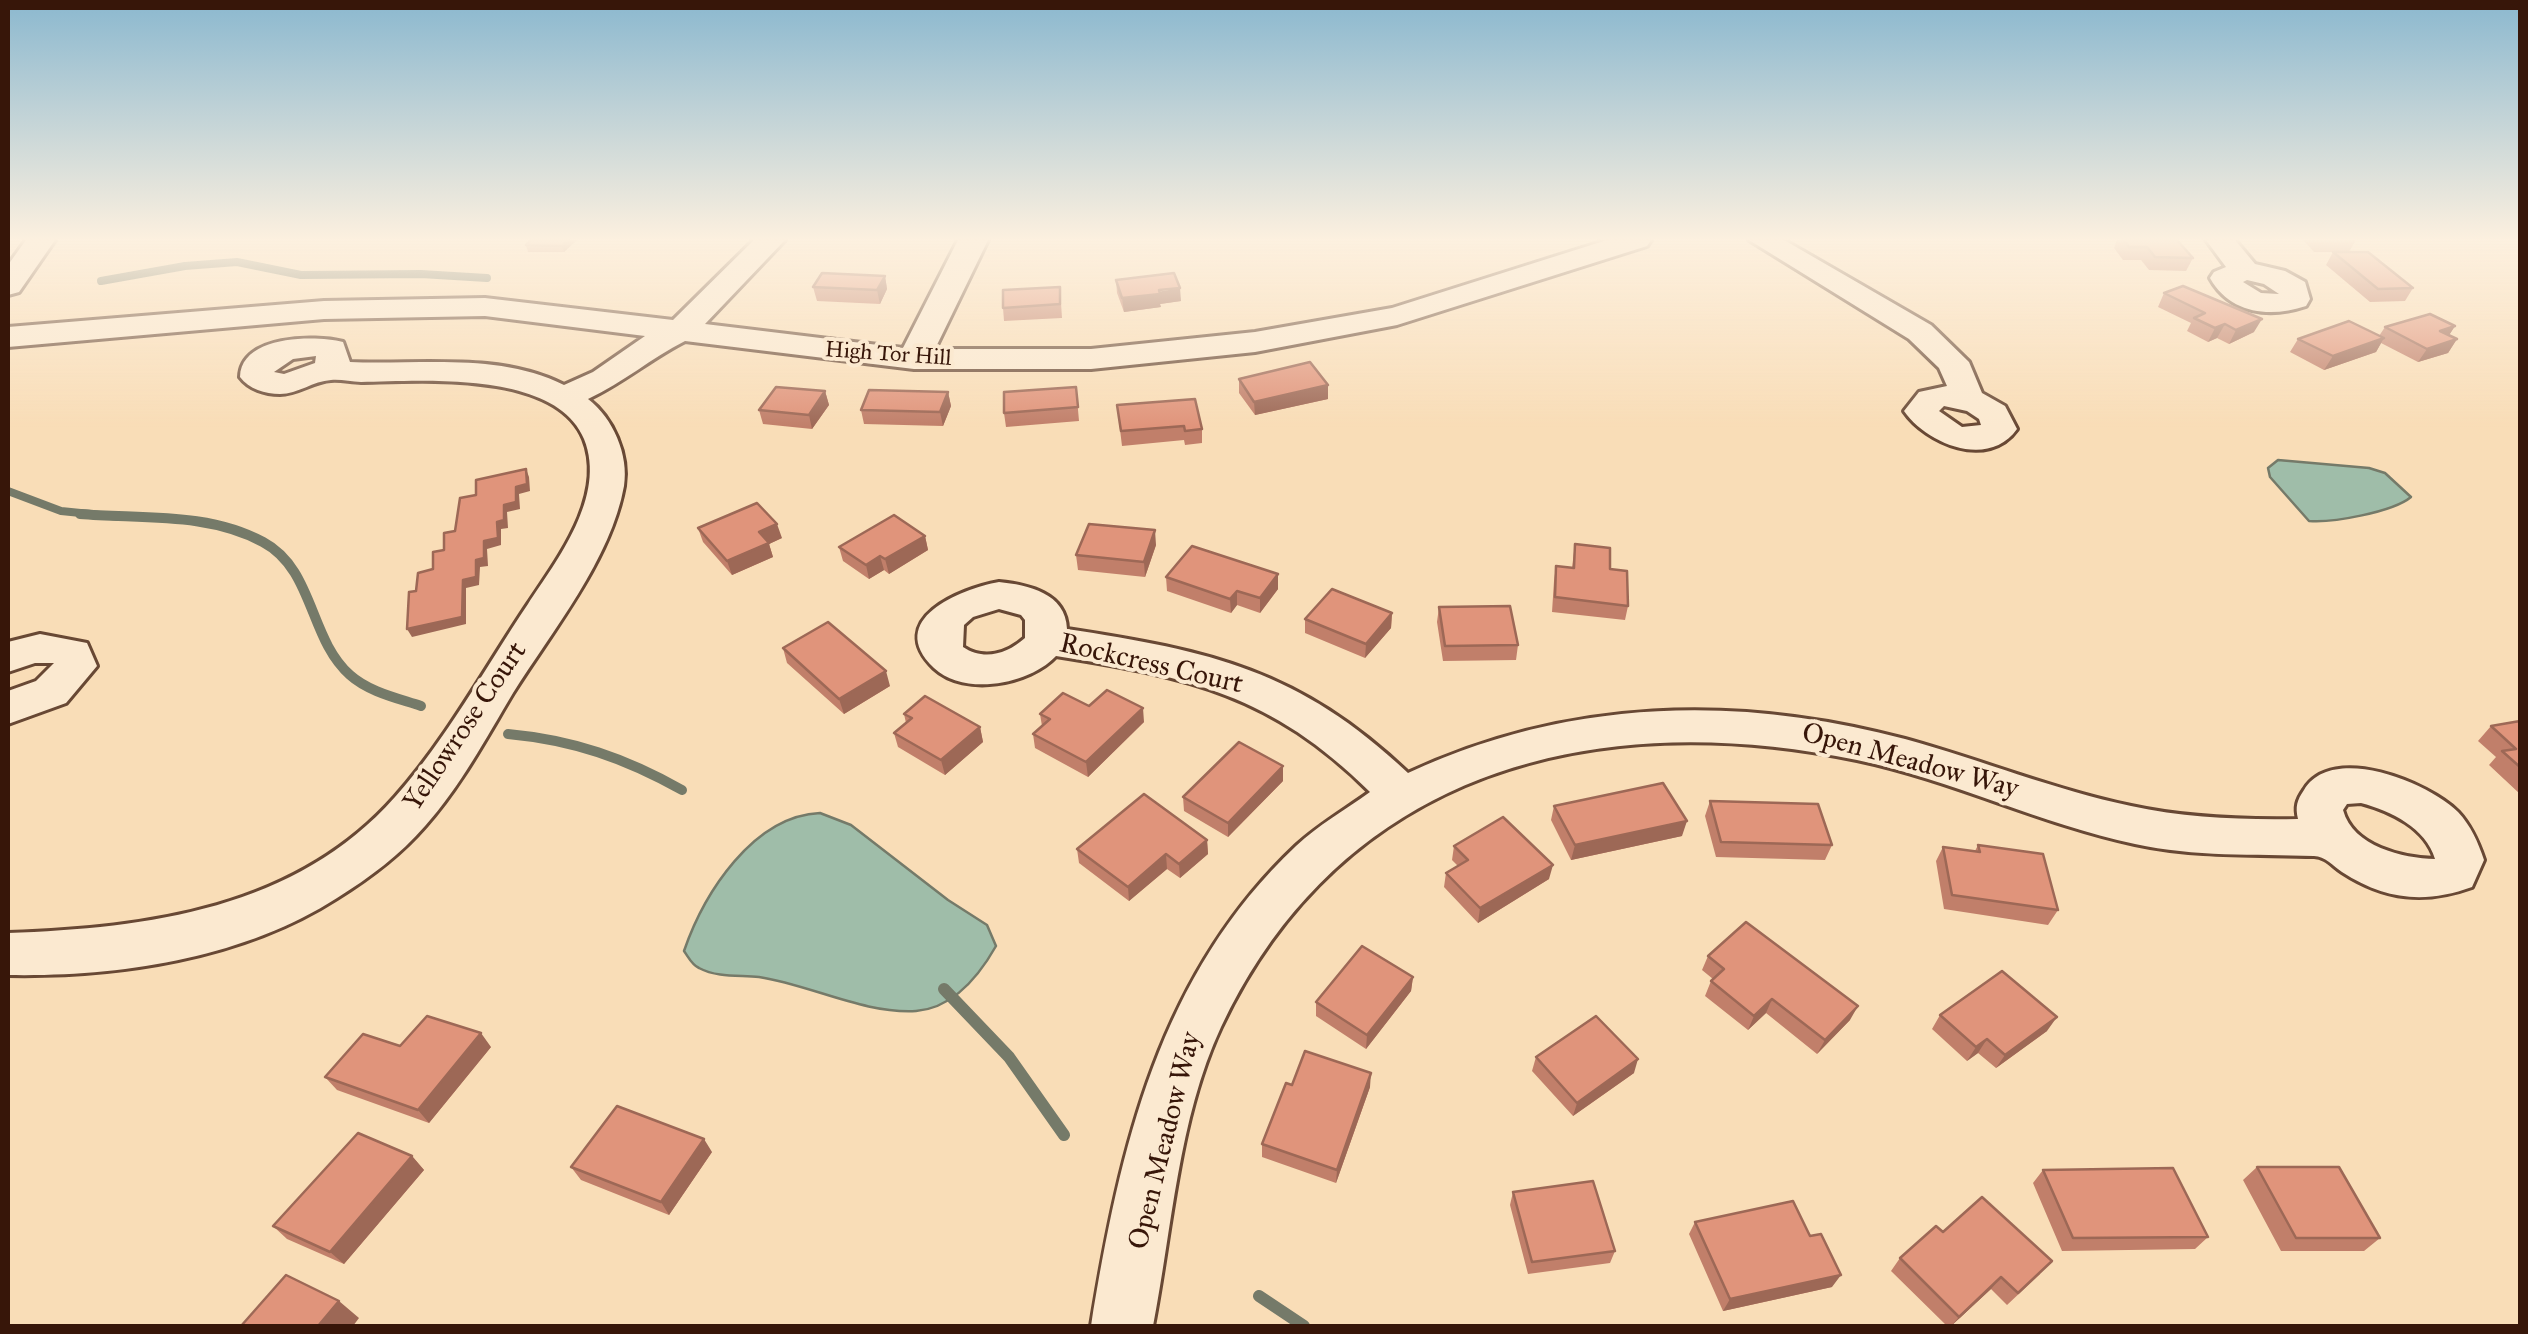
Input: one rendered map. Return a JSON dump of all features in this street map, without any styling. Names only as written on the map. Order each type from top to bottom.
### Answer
[{"type":"street","points":[[327,369],[470,371],[506,377],[575,403],[650,376],[676,354],[680,331],[709,302]]},
{"type":"street","points":[[914,359],[942,302]]},
{"type":"street","name":"High Tor Hill","points":[[8,337],[237,316],[404,307],[505,309],[914,359],[1092,358],[1255,342],[1397,316],[1441,302]]},
{"type":"street","points":[[1869,302],[1920,332],[1942,351],[1966,384],[1965,398]]},
{"type":"street","name":"Yellowrose Court","points":[[8,954],[47,955],[211,932],[272,909],[324,881],[366,855],[402,821],[440,772],[590,540],[604,509],[607,464],[602,444],[575,403]]},
{"type":"street","name":"Rockcress Court","points":[[1046,640],[1124,652],[1224,676],[1267,694],[1309,716],[1345,742],[1400,794]]},
{"type":"street","points":[[8,658],[43,647],[60,647],[72,652],[76,666],[51,692],[8,708]]},
{"type":"street","name":"Open Meadow Way","points":[[1122,1326],[1172,1092],[1198,1019],[1264,911],[1351,826],[1400,794],[1519,745],[1576,732],[1634,725],[1744,724],[1863,745],[2146,828],[2263,841],[2331,836]]},
{"type":"shaded area","points":[[2278,460],[2369,468],[2385,473],[2411,497],[2362,515],[2309,521],[2270,477],[2268,468]]},
{"type":"shaded area","points":[[820,813],[851,825],[987,925],[996,946],[973,979],[954,997],[930,1009],[896,1011],[779,981],[714,973],[691,961],[684,951],[693,929],[734,861],[773,828],[796,817]]},
{"type":"building","points":[[1003,302],[1060,302],[1060,304],[1003,308]]},
{"type":"building","points":[[2183,302],[2222,302],[2262,319],[2236,330],[2225,324],[2215,328],[2194,318],[2205,313]]},
{"type":"building","points":[[2430,314],[2455,326],[2440,331],[2457,339],[2427,349],[2385,327]]},
{"type":"building","points":[[2349,321],[2384,338],[2333,356],[2298,339]]},
{"type":"building","points":[[1310,362],[1328,385],[1254,402],[1239,379]]},
{"type":"building","points":[[776,387],[825,391],[809,415],[759,410]]},
{"type":"building","points":[[1076,387],[1078,407],[1004,413],[1004,392]]},
{"type":"building","points":[[869,390],[948,392],[940,412],[861,410]]},
{"type":"building","points":[[1195,399],[1202,429],[1185,431],[1184,426],[1121,431],[1117,405]]},
{"type":"building","points":[[526,469],[527,484],[516,487],[516,502],[504,505],[504,520],[497,522],[498,538],[484,541],[484,558],[476,560],[476,577],[463,580],[462,617],[407,629],[409,592],[416,591],[418,573],[433,569],[433,552],[444,550],[444,533],[455,531],[460,498],[476,495],[476,480]]},
{"type":"building","points":[[757,503],[777,524],[759,532],[769,543],[727,561],[698,528]]},
{"type":"building","points":[[894,515],[925,536],[866,565],[839,547]]},
{"type":"building","points":[[1089,524],[1155,530],[1144,562],[1076,555]]},
{"type":"building","points":[[1575,544],[1610,548],[1610,569],[1627,571],[1628,606],[1555,597],[1556,566],[1574,568]]},
{"type":"building","points":[[1192,546],[1278,574],[1260,598],[1237,591],[1230,599],[1166,577]]},
{"type":"building","points":[[1332,589],[1392,613],[1366,644],[1305,619]]},
{"type":"building","points":[[1510,606],[1518,645],[1445,646],[1439,607]]},
{"type":"building","points":[[828,622],[886,671],[839,699],[783,648]]},
{"type":"building","points":[[1107,690],[1143,708],[1086,762],[1033,734],[1050,719],[1040,714],[1063,693],[1089,706]]},
{"type":"building","points":[[925,696],[980,727],[941,760],[894,733],[912,718],[904,714]]},
{"type":"building","points":[[2520,721],[2520,767],[2502,751],[2516,749],[2491,726]]},
{"type":"building","points":[[1239,742],[1283,766],[1228,823],[1183,797]]},
{"type":"building","points":[[1663,783],[1687,821],[1575,845],[1554,806]]},
{"type":"building","points":[[1144,794],[1207,840],[1179,864],[1166,854],[1128,887],[1077,849]]},
{"type":"building","points":[[1710,801],[1818,804],[1832,845],[1721,842]]},
{"type":"building","points":[[1503,817],[1553,865],[1480,908],[1446,873],[1468,860],[1454,846]]},
{"type":"building","points":[[1978,845],[2043,854],[2058,910],[1952,895],[1943,847],[1980,852]]},
{"type":"building","points":[[1746,922],[1858,1006],[1825,1040],[1772,999],[1754,1016],[1711,981],[1724,969],[1708,956]]},
{"type":"building","points":[[1362,946],[1413,977],[1367,1035],[1316,1002]]},
{"type":"building","points":[[2002,971],[2057,1017],[2005,1055],[1987,1039],[1976,1047],[1940,1015]]},
{"type":"building","points":[[427,1016],[481,1033],[418,1110],[325,1077],[363,1034],[400,1046]]},
{"type":"building","points":[[1596,1016],[1638,1059],[1577,1103],[1536,1057]]},
{"type":"building","points":[[1305,1051],[1371,1073],[1337,1170],[1262,1144],[1286,1083],[1292,1085]]},
{"type":"building","points":[[617,1106],[704,1139],[661,1202],[571,1167]]},
{"type":"building","points":[[358,1133],[412,1156],[330,1252],[273,1226]]},
{"type":"building","points":[[2257,1167],[2339,1167],[2380,1238],[2296,1238]]},
{"type":"building","points":[[2173,1168],[2208,1237],[2073,1238],[2043,1170]]},
{"type":"building","points":[[1593,1181],[1615,1251],[1532,1262],[1513,1192]]},
{"type":"building","points":[[1982,1197],[2052,1261],[2018,1293],[2001,1277],[1959,1317],[1900,1258],[1936,1226],[1943,1232]]},
{"type":"building","points":[[1793,1201],[1810,1236],[1821,1234],[1841,1275],[1730,1299],[1695,1222]]},
{"type":"building","points":[[286,1275],[339,1301],[318,1326],[241,1326]]},
{"type":"waterway","points":[[8,491],[61,511],[98,515]]},
{"type":"waterway","points":[[80,514],[98,515]]},
{"type":"waterway","points":[[98,515],[197,521],[242,532],[263,542],[292,569],[326,643],[350,675],[374,690],[421,706]]},
{"type":"waterway","points":[[98,515],[120,517]]},
{"type":"waterway","points":[[508,734],[598,752],[682,790]]},
{"type":"waterway","points":[[944,989],[1009,1057],[1064,1135]]},
{"type":"waterway","points":[[1259,1296],[1304,1326]]}]
